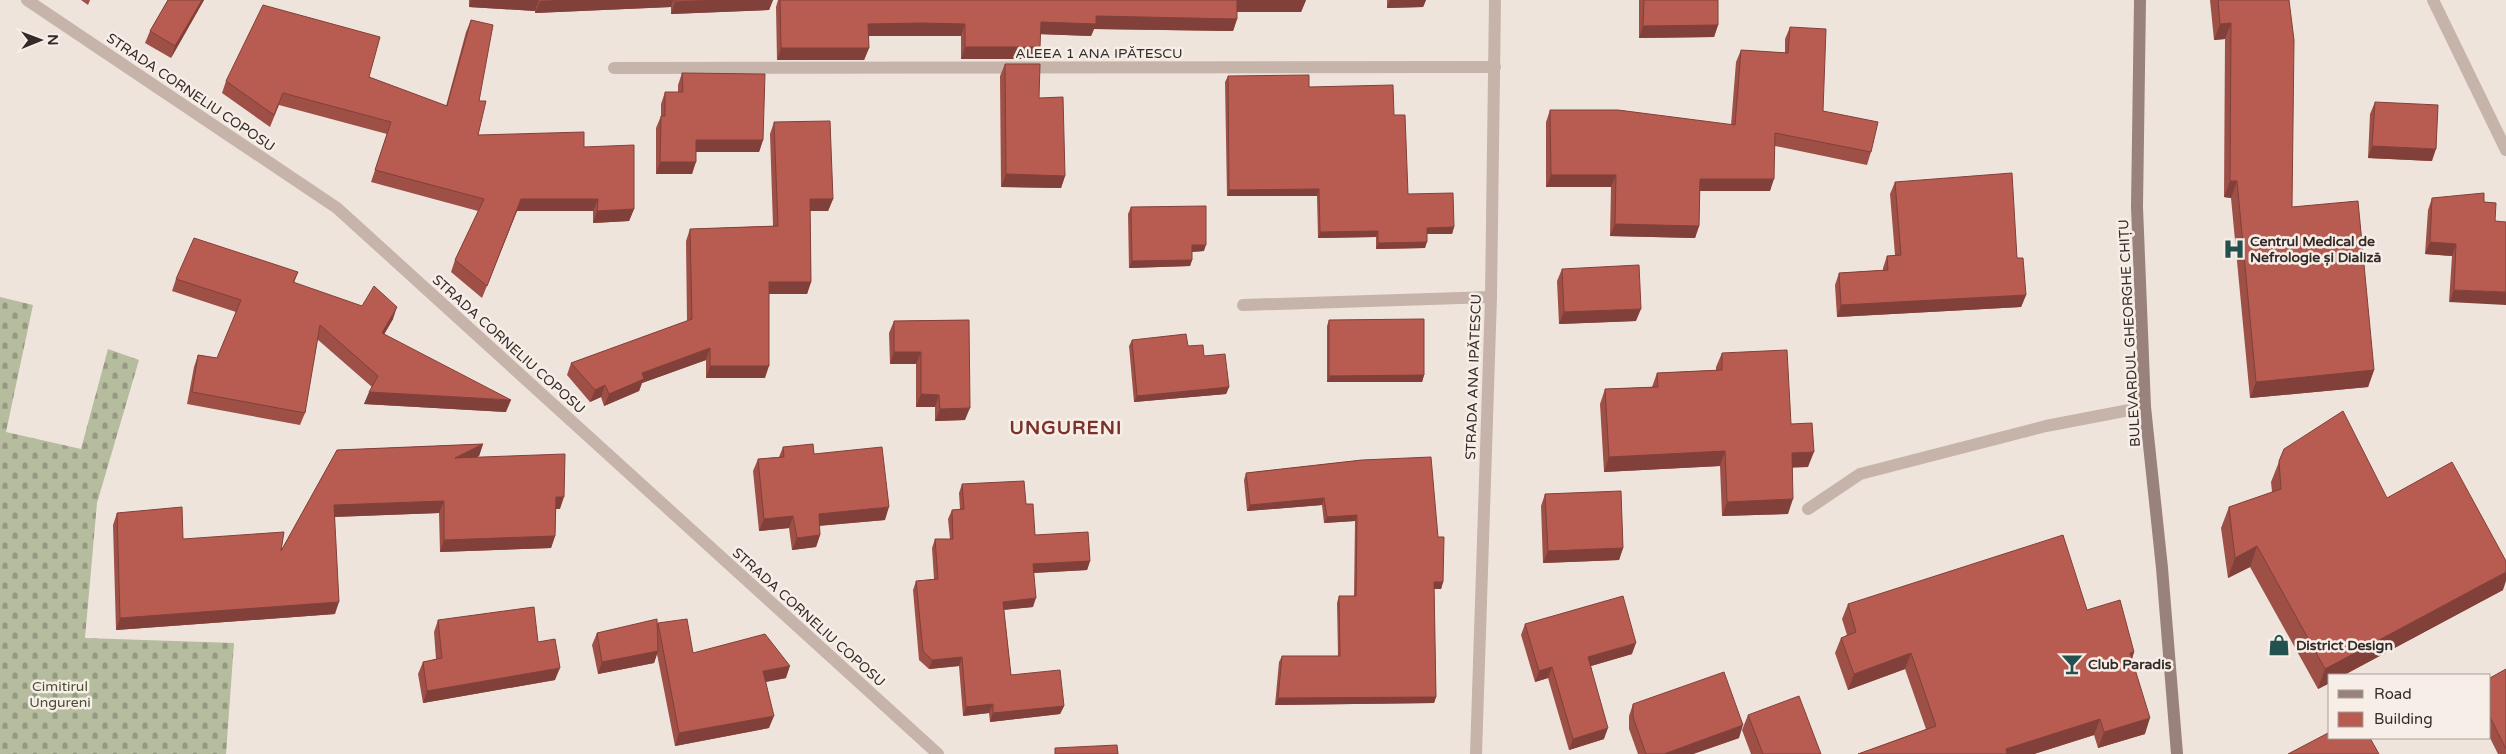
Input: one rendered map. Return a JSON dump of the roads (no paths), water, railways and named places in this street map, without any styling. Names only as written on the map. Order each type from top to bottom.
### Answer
[{"type":"main road","name":"BULEVARDUL GHEORGHE CHIȚU","points":[[2140,0],[2137,207],[2145,407],[2162,568],[2177,754]]},
{"type":"street","name":"STRADA CORNELIU COPOSU","points":[[27,0],[337,208],[938,754]]},
{"type":"street","name":"STRADA ANA IPĂTESCU","points":[[1476,754],[1490,297],[1495,0]]},
{"type":"street","points":[[2433,0],[2506,150]]},
{"type":"street","name":"ALEEA 1 ANA IPĂTESCU","points":[[614,68],[1495,67]]},
{"type":"street","points":[[1243,305],[1490,297]]},
{"type":"street","points":[[1808,510],[1860,474],[2046,426],[2145,407]]},
{"type":"place","name":"Centrul Medical de Nefrologie și Dializă","points":[[2234,249]]},
{"type":"place","name":"District Design","points":[[2279,645]]},
{"type":"place","name":"Club Paradis","points":[[2072,664]]},
{"type":"district","name":"UNGURENI","points":[[1066,427]]},
{"type":"park label","name":"Cimitirul Ungureni","points":[[60,694]]}]
